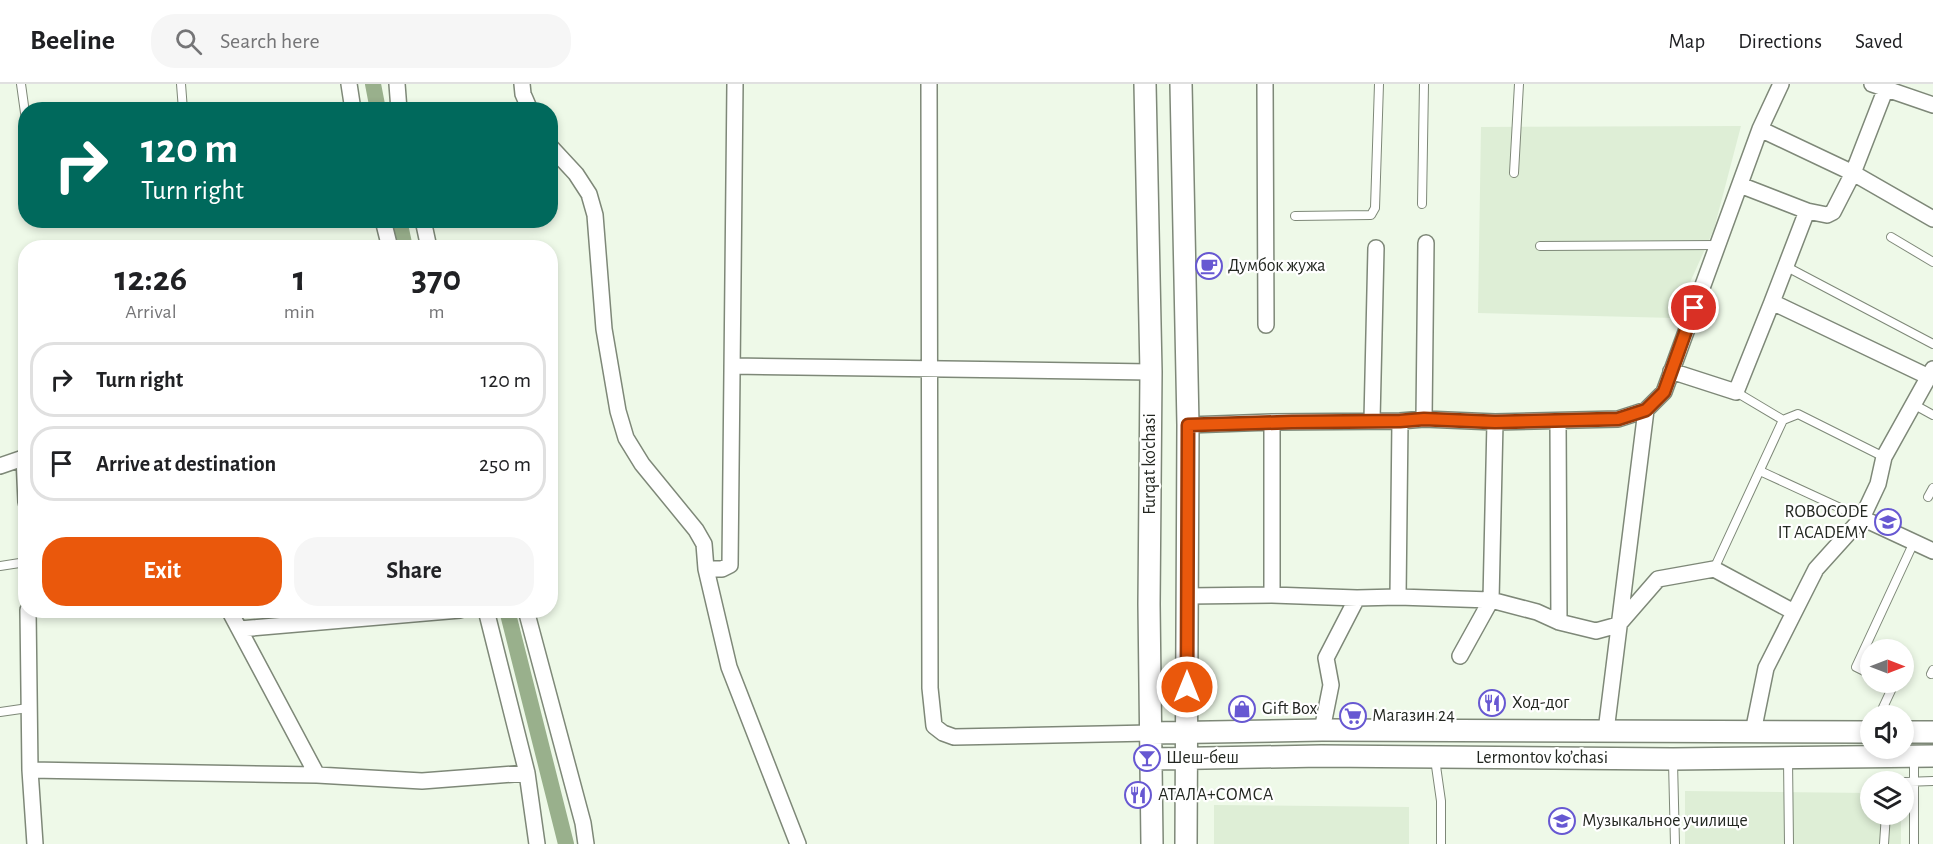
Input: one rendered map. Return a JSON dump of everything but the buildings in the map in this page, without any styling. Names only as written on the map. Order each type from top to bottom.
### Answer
[{"type":"main road","name":"Furqat ko'chasi","points":[[1145,84],[1151,372],[1149,604],[1152,844]]},
{"type":"main road","points":[[1181,84],[1188,425],[1186,844]]},
{"type":"main road","name":"Lermontov ko’chasi","points":[[1151,733],[1322,730],[1860,732]]},
{"type":"main road","points":[[1914,732],[1933,732]]},
{"type":"main road","name":"Lermontov ko’chasi","points":[[1152,759],[1321,756],[1673,759],[1923,756]]},
{"type":"street","points":[[349,84],[352,102]]},
{"type":"street","points":[[397,84],[398,102]]},
{"type":"street","points":[[522,84],[526,102]]},
{"type":"street","points":[[706,569],[722,569],[730,565],[735,84]]},
{"type":"street","points":[[929,84],[930,688],[934,726],[954,737],[1151,733]]},
{"type":"street","points":[[1265,84],[1266,325]]},
{"type":"street","points":[[1188,425],[1424,419],[1495,422],[1618,419],[1646,410],[1664,392],[1760,129],[1781,84]]},
{"type":"street","points":[[1740,185],[1807,212],[1827,215],[1833,212],[1852,173],[1879,86],[1933,105]]},
{"type":"street","points":[[1760,129],[1852,173],[1933,219]]},
{"type":"street","points":[[558,155],[585,187],[595,215],[604,329],[618,411],[626,438],[642,464],[696,530],[704,544],[706,569],[729,667],[798,844]]},
{"type":"street","points":[[1671,371],[1736,392],[1807,212]]},
{"type":"street","points":[[1424,419],[1426,243]]},
{"type":"street","points":[[1372,420],[1376,248]]},
{"type":"street","points":[[1753,732],[1766,668],[1816,569],[1862,518],[1878,484],[1884,457],[1931,373],[1772,302]]},
{"type":"street","points":[[732,366],[1151,372]]},
{"type":"street","points":[[1606,731],[1646,410]]},
{"type":"street","points":[[1558,420],[1559,622]]},
{"type":"street","points":[[1398,597],[1400,421]]},
{"type":"street","points":[[1272,422],[1272,595]]},
{"type":"street","points":[[1460,656],[1491,600],[1495,422]]},
{"type":"street","points":[[0,466],[18,460]]},
{"type":"street","points":[[1862,518],[1933,551]]},
{"type":"street","points":[[1187,596],[1272,595],[1491,600],[1537,612],[1559,622],[1596,631],[1618,625],[1658,579],[1714,569],[1794,612]]},
{"type":"street","points":[[1322,730],[1331,686],[1326,658],[1357,598]]},
{"type":"street","points":[[28,618],[28,708],[35,844]]},
{"type":"street","points":[[234,618],[317,775]]},
{"type":"street","points":[[240,629],[367,618]]},
{"type":"street","points":[[488,618],[527,773],[537,844]]},
{"type":"street","points":[[528,618],[583,823],[586,844]]},
{"type":"street","points":[[30,770],[317,775],[422,781],[527,773]]},
{"type":"lane","points":[[21,84],[24,102]]},
{"type":"lane","points":[[181,84],[182,102]]},
{"type":"lane","points":[[1295,216],[1371,215],[1375,208],[1378,84]]},
{"type":"lane","points":[[1422,204],[1424,84]]},
{"type":"lane","points":[[1514,173],[1519,84]]},
{"type":"lane","points":[[1891,237],[1933,262]]},
{"type":"lane","points":[[1540,246],[1717,245]]},
{"type":"lane","points":[[1785,266],[1933,344]]},
{"type":"lane","points":[[1736,392],[1784,420]]},
{"type":"lane","points":[[1913,404],[1933,415]]},
{"type":"lane","points":[[1714,569],[1784,420],[1798,414],[1884,457]]},
{"type":"lane","points":[[1760,471],[1862,518]]},
{"type":"lane","points":[[1928,497],[1933,488]]},
{"type":"lane","points":[[1869,639],[1914,542]]},
{"type":"lane","points":[[0,566],[18,563]]},
{"type":"lane","points":[[0,712],[28,708]]},
{"type":"lane","points":[[1923,756],[1914,782],[1933,782]]},
{"type":"lane","points":[[1435,757],[1441,801],[1441,844]]},
{"type":"lane","points":[[1788,757],[1789,844]]},
{"type":"lane","points":[[1673,759],[1675,844]]},
{"type":"lane","points":[[1884,844],[1885,825]]},
{"type":"lane","points":[[1914,825],[1914,844]]},
{"type":"shaded area","points":[[1741,126],[1714,229],[1674,318],[1478,313],[1481,127]]},
{"type":"shaded area","points":[[1685,791],[1860,793],[1860,825],[1901,825],[1901,844],[1685,844]]},
{"type":"shaded area","points":[[1214,805],[1409,807],[1409,844],[1214,844]]},
{"type":"waterway","points":[[373,84],[376,102]]},
{"type":"waterway","points":[[401,228],[403,240]]},
{"type":"waterway","points":[[509,618],[566,844]]},
{"type":"place","name":"Думбок жужа","points":[[1209,266]]},
{"type":"place","name":"ROBOCODE IT ACADEMY","points":[[1888,522]]},
{"type":"place","name":"Ход-дог","points":[[1492,703]]},
{"type":"place","name":"Gift Box","points":[[1242,709]]},
{"type":"place","name":"Магазин 24","points":[[1353,716]]},
{"type":"place","name":"Шеш-беш","points":[[1147,758]]},
{"type":"place","name":"АТАЛА+СОМСА","points":[[1138,795]]},
{"type":"place","name":"Музыкальное училище","points":[[1562,821]]},
{"type":"route","points":[[1187,687],[1188,425],[1424,419],[1495,422],[1618,419],[1646,410],[1664,392],[1694,308]]}]
